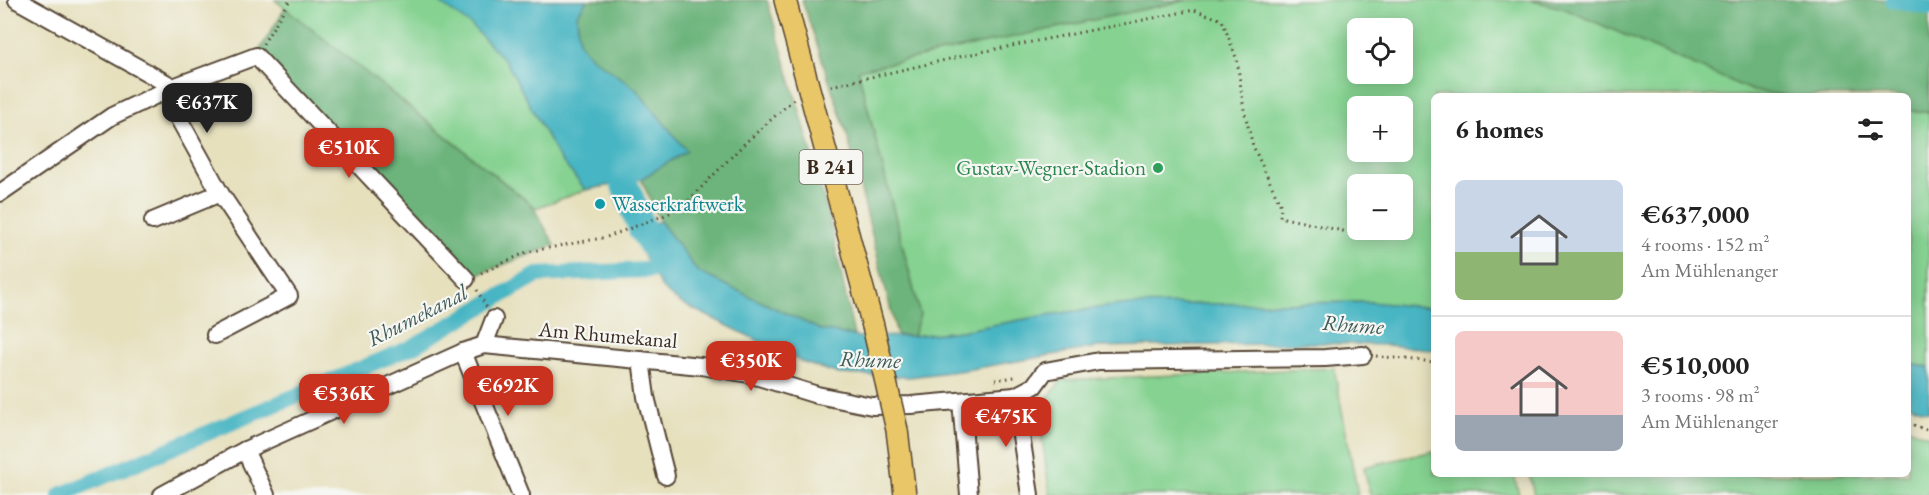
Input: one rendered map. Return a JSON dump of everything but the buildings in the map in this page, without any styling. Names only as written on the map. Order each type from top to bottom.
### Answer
[{"type":"main road","name":"B 241","points":[[786,4],[873,327],[897,430],[905,495]]},
{"type":"street","points":[[17,0],[168,89],[220,193],[289,296],[215,334]]},
{"type":"street","points":[[0,194],[112,116],[168,89],[256,56],[470,283]]},
{"type":"street","points":[[153,220],[220,193]]},
{"type":"street","points":[[484,345],[494,320]]},
{"type":"street","name":"Am Rhumekanal","points":[[162,495],[194,480],[245,450],[463,352],[484,345],[641,360],[749,374],[818,395],[872,406],[1015,396]]},
{"type":"street","points":[[463,352],[521,495]]},
{"type":"street","points":[[1030,495],[1015,396],[1034,386],[1046,371],[1099,361],[1325,358],[1363,355]]},
{"type":"street","points":[[641,360],[646,397],[666,476]]},
{"type":"street","points":[[961,401],[969,495]]},
{"type":"street","points":[[245,450],[267,495]]},
{"type":"path","points":[[256,56],[290,0]]},
{"type":"path","points":[[831,86],[1194,10],[1222,20],[1237,60],[1244,110],[1253,146],[1281,207],[1280,217],[1347,232]]},
{"type":"path","points":[[494,320],[470,283],[527,252],[607,237],[668,214],[685,204],[746,143],[795,99]]},
{"type":"path","points":[[1363,355],[1431,362]]},
{"type":"path","points":[[1911,424],[1929,431]]},
{"type":"green space","points":[[275,0],[587,0],[577,15],[635,88],[641,179],[586,190],[536,208]]},
{"type":"green space","points":[[587,0],[767,0],[832,230],[854,336],[821,330],[698,272],[660,221],[641,179],[686,150],[635,88],[591,57],[579,42],[577,15]]},
{"type":"green space","points":[[802,0],[1187,0],[858,70],[920,315],[913,336],[897,335],[847,134]]},
{"type":"green space","name":"Gustav-Wegner-Stadion","points":[[1187,0],[1529,0],[1563,8],[1753,91],[1769,93],[1431,93],[1431,308],[1369,302],[1120,305],[1047,315],[961,331],[913,336],[920,314],[858,70]]},
{"type":"green space","points":[[1529,0],[1929,0],[1929,112],[1911,110],[1911,93],[1753,91],[1563,8]]},
{"type":"green space","points":[[285,8],[532,205],[555,245],[466,279],[256,56]]},
{"type":"green space","points":[[1911,110],[1929,112],[1929,367],[1911,364]]},
{"type":"green space","points":[[1334,368],[1358,495],[1050,495],[1038,410],[1062,380]]},
{"type":"green space","points":[[1911,429],[1929,436],[1929,495],[1534,495],[1530,477],[1911,477]]},
{"type":"green space","points":[[1431,452],[1431,477],[1515,477],[1519,495],[1370,495],[1364,467]]},
{"type":"water","points":[[436,0],[587,0],[577,15],[579,42],[591,57],[635,88],[687,151],[641,179],[586,190],[559,158],[506,62],[472,26]]},
{"type":"water","points":[[660,221],[698,272],[821,330],[859,337],[913,336],[961,331],[1047,315],[1120,305],[1369,302],[1431,308],[1431,350],[1387,345],[1311,343],[1098,347],[966,370],[910,377],[839,374],[804,363],[679,302],[662,288],[630,232]]},
{"type":"water","points":[[1911,364],[1929,367],[1929,412],[1911,405]]},
{"type":"waterway","points":[[1893,0],[1929,8]]},
{"type":"waterway","name":"Rhume","points":[[606,148],[619,170],[643,231],[662,259]]},
{"type":"waterway","name":"Rhumekanal","points":[[60,495],[412,347],[537,275],[669,269]]},
{"type":"place","name":"Gustav-Wegner-Stadion","points":[[1158,168]]},
{"type":"place","name":"Wasserkraftwerk","points":[[600,204]]}]
